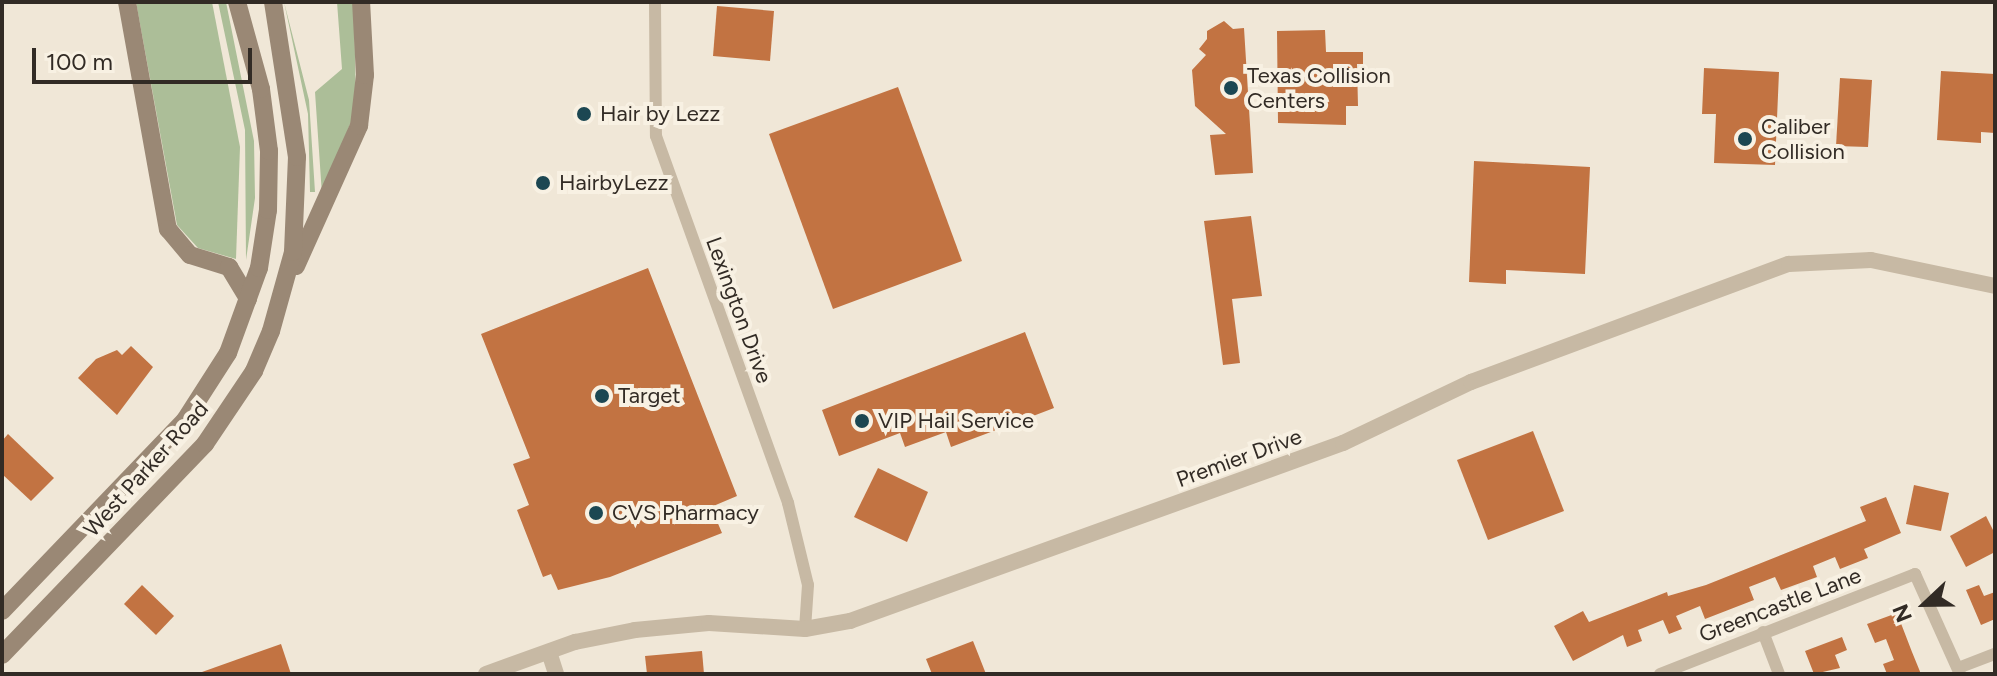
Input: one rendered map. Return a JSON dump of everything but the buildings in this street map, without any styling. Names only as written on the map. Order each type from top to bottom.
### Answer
[{"type":"main road","points":[[127,2],[168,229],[190,255],[229,267],[248,299]]},
{"type":"main road","name":"West Parker Road","points":[[6,607],[137,475],[208,387],[248,299],[259,268],[268,210],[269,151],[261,89],[237,2]]},
{"type":"main road","name":"West Parker Road","points":[[2,655],[160,497],[230,410],[254,371],[285,291],[293,252],[297,157],[273,2]]},
{"type":"main road","points":[[285,291],[359,126],[365,75],[361,2]]},
{"type":"main road","points":[[137,475],[160,497]]},
{"type":"main road","points":[[6,607],[31,627]]},
{"type":"street","name":"Lexington Drive","points":[[655,2],[656,136],[788,503],[808,585],[805,629]]},
{"type":"street","name":"Premier Drive","points":[[486,674],[604,635],[676,624],[805,629],[878,611],[1343,443],[1471,382],[1765,271],[1842,258],[1995,286]]},
{"type":"street","name":"Greencastle Lane","points":[[1660,674],[1915,574],[1959,671]]},
{"type":"street","points":[[1763,632],[1779,674]]},
{"type":"street","points":[[549,652],[556,674]]},
{"type":"street","points":[[1959,671],[1995,654]]},
{"type":"green space","points":[[136,2],[212,2],[240,147],[236,259],[198,248],[177,225]]},
{"type":"green space","points":[[218,2],[226,2],[254,141],[255,198],[246,260],[245,130]]},
{"type":"green space","points":[[284,2],[309,100],[315,192],[310,192],[308,114]]},
{"type":"green space","points":[[337,2],[354,2],[356,109],[322,195],[315,92],[342,69]]},
{"type":"place","name":"Texas Collision Centers","points":[[1231,88]]},
{"type":"place","name":"Hair by Lezz","points":[[584,114]]},
{"type":"place","name":"Caliber Collision","points":[[1745,139]]},
{"type":"place","name":"HairbyLezz","points":[[543,183]]},
{"type":"place","name":"Target","points":[[602,396]]},
{"type":"place","name":"VIP Hail Service","points":[[862,421]]},
{"type":"place","name":"CVS Pharmacy","points":[[596,513]]}]
